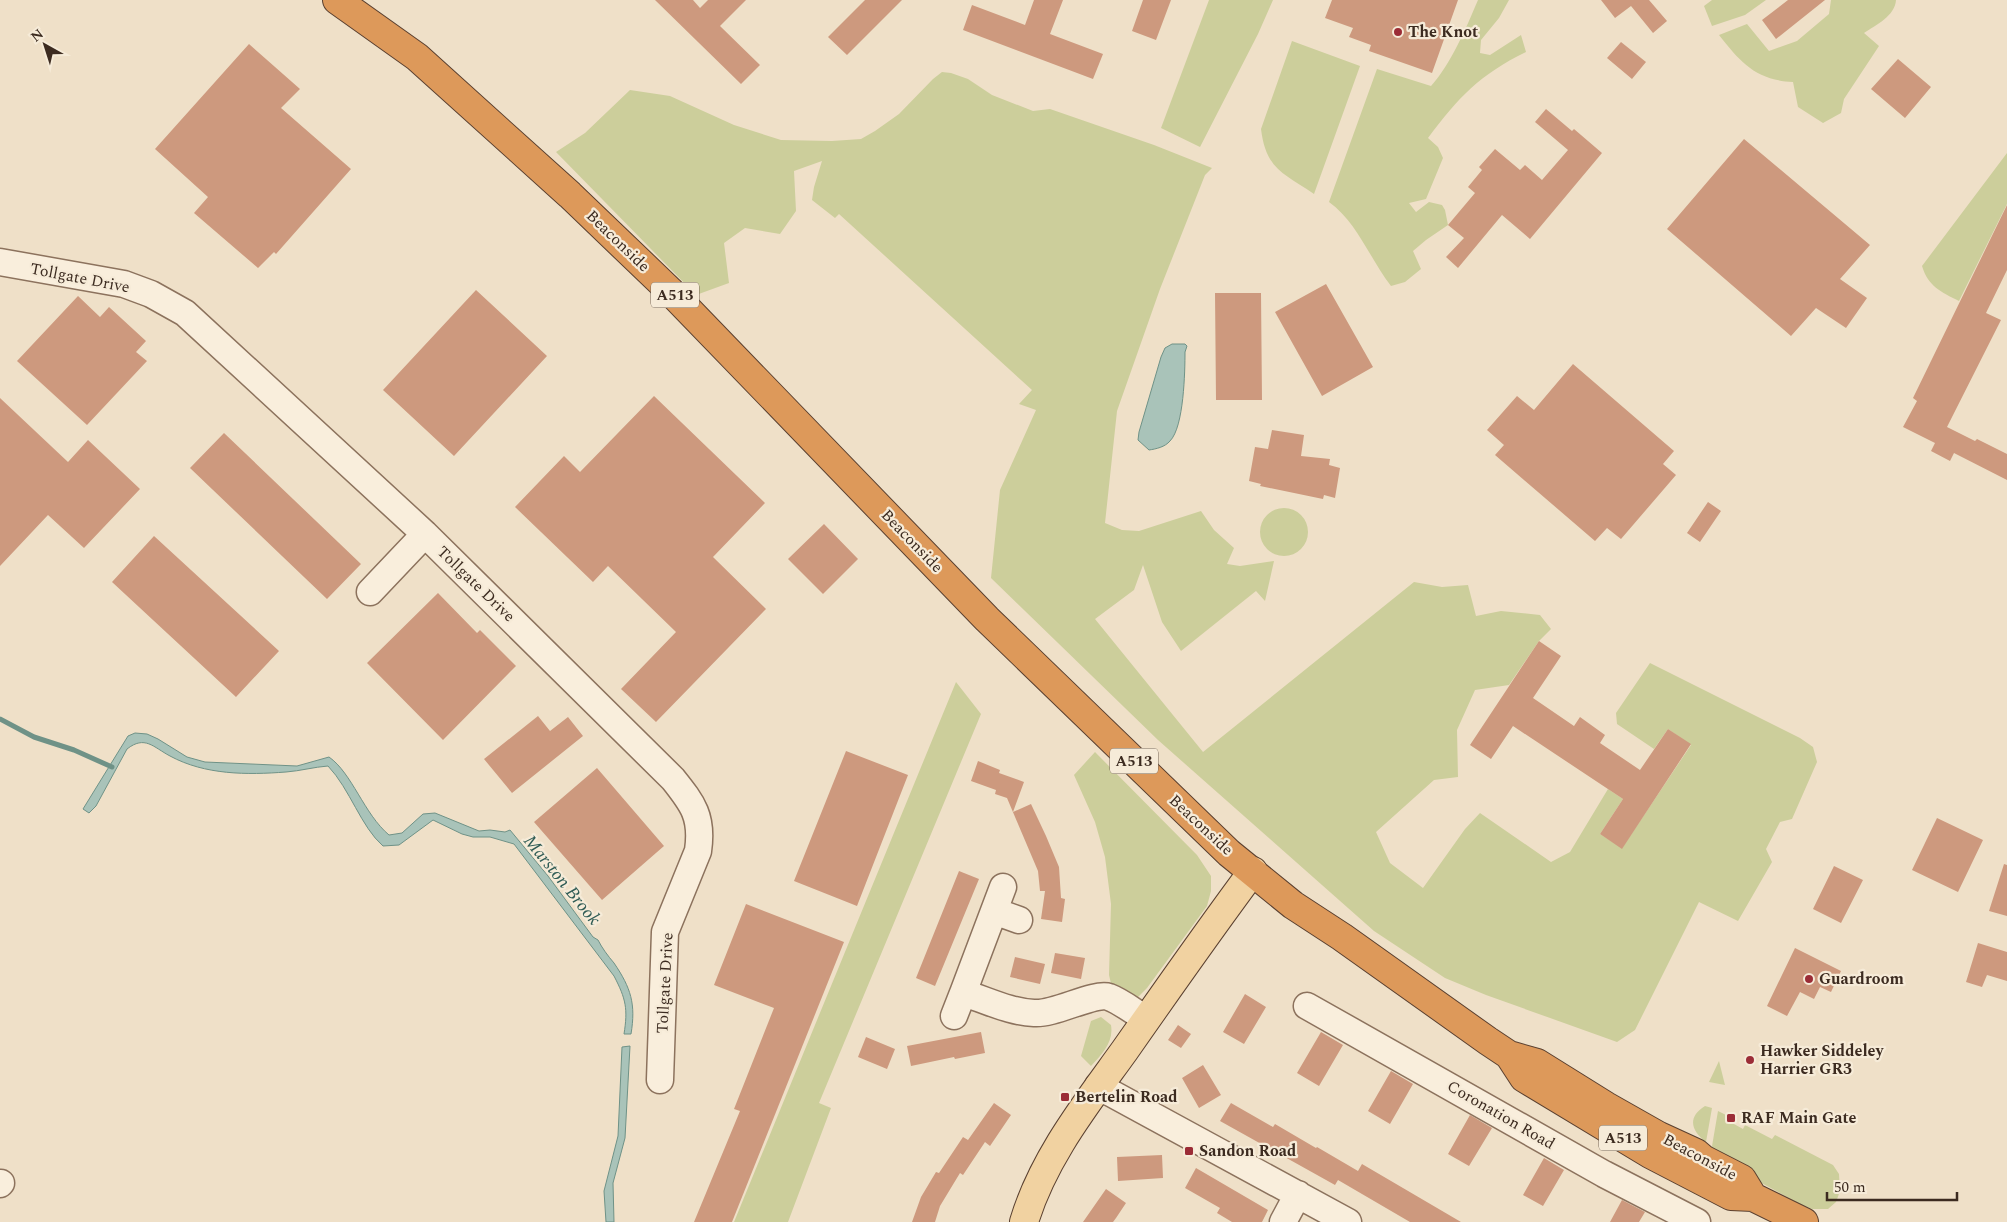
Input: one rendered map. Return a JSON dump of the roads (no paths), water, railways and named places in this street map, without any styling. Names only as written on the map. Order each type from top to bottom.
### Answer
[{"type":"highway","name":"Beaconside","points":[[337,0],[417,57],[670,290],[987,618],[1198,823],[1253,871],[1294,905],[1342,936],[1509,1055],[1524,1078],[1650,1154],[1731,1196],[1753,1196],[1804,1222]]},
{"type":"main road","points":[[1024,1222],[1029,1205],[1059,1146],[1098,1086],[1253,871]]},
{"type":"street","name":"Tollgate Drive","points":[[0,262],[124,284],[151,294],[186,312],[425,534],[672,779],[690,800],[697,816],[700,831],[699,842],[698,851],[665,932],[660,1080]]},
{"type":"street","points":[[370,592],[425,534]]},
{"type":"street","points":[[1019,920],[999,899],[958,1004],[1006,1008],[1035,1014],[1107,996],[1146,1019]]},
{"type":"street","name":"Coronation Road","points":[[1307,1006],[1604,1174],[1697,1222]]},
{"type":"street","points":[[1098,1086],[1348,1222]]},
{"type":"street","points":[[1283,1222],[1298,1194]]},
{"type":"waterway","points":[[0,719],[34,737],[74,750],[112,767]]},
{"type":"place","name":"The Knot","points":[[1398,32]]},
{"type":"place","name":"Guardroom","points":[[1809,979]]},
{"type":"place","name":"Hawker Siddeley Harrier GR3","points":[[1750,1060]]},
{"type":"place","name":"Bertelin Road","points":[[1065,1097]]},
{"type":"place","name":"RAF Main Gate","points":[[1731,1118]]},
{"type":"place","name":"Sandon Road","points":[[1189,1151]]},
{"type":"water label","name":"Marston Brook","points":[[562,880]]}]
